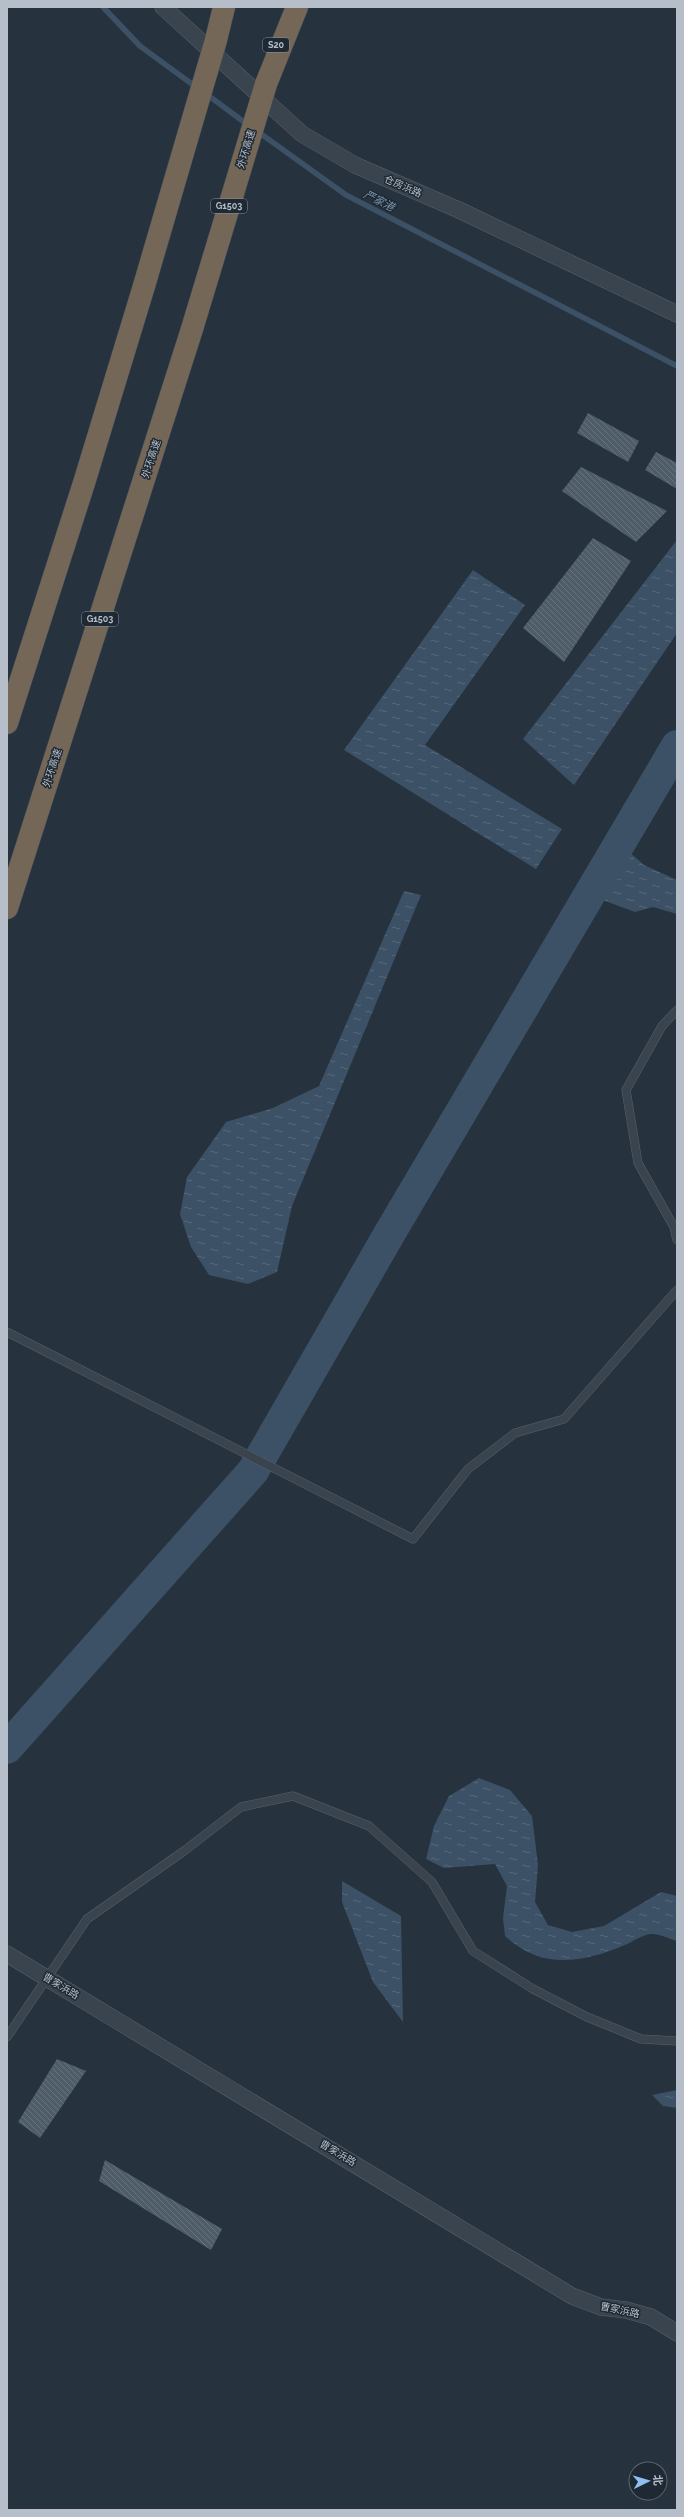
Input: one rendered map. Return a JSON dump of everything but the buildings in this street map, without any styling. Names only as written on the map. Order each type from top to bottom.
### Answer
[{"type":"highway","points":[[7,723],[84,483],[144,286],[216,40],[223,7]]},
{"type":"highway","name":"外环高速","points":[[7,908],[192,329],[266,84],[285,7]]},
{"type":"highway","points":[[266,84],[297,7]]},
{"type":"street","name":"仓房浜路","points":[[164,7],[302,134],[355,165],[459,210],[677,314]]},
{"type":"street","name":"曹家浜路","points":[[7,1954],[572,2296],[601,2307],[626,2310],[651,2317],[677,2333]]},
{"type":"lane","points":[[677,1010],[662,1026],[626,1090],[638,1163],[674,1227],[677,1240]]},
{"type":"lane","points":[[7,1332],[412,1539],[468,1470],[516,1433],[564,1419],[677,1290]]},
{"type":"lane","points":[[7,2037],[87,1919],[184,1851],[241,1807],[293,1796],[369,1826],[432,1882],[473,1951],[533,1989],[587,2017],[641,2039],[677,2041]]},
{"type":"water","points":[[677,540],[677,633],[574,785],[523,739]]},
{"type":"water","points":[[473,570],[525,605],[425,745],[562,829],[536,869],[344,750]]},
{"type":"water","points":[[619,843],[644,865],[677,880],[677,914],[653,907],[635,912],[589,895]]},
{"type":"water","points":[[404,891],[421,895],[292,1206],[277,1272],[248,1284],[209,1275],[191,1247],[180,1214],[187,1177],[226,1122],[273,1108],[319,1086]]},
{"type":"water","points":[[479,1778],[510,1790],[532,1816],[538,1865],[535,1902],[548,1925],[572,1932],[604,1926],[661,1892],[677,1896],[677,1941],[660,1935],[650,1934],[640,1937],[625,1945],[593,1956],[563,1960],[548,1959],[533,1954],[519,1947],[505,1936],[503,1918],[507,1886],[495,1864],[444,1868],[426,1859],[434,1826],[449,1796]]},
{"type":"water","points":[[342,1881],[401,1916],[403,2022],[373,1982],[342,1902]]},
{"type":"water","points":[[677,2090],[677,2108],[663,2106],[652,2095]]},
{"type":"waterway","name":"严家港","points":[[103,7],[140,46],[196,87]]},
{"type":"waterway","name":"严家港","points":[[205,93],[248,125]]},
{"type":"waterway","name":"严家港","points":[[257,131],[346,195],[677,366]]},
{"type":"waterway","points":[[7,1748],[253,1471],[391,1231],[677,746]]}]
